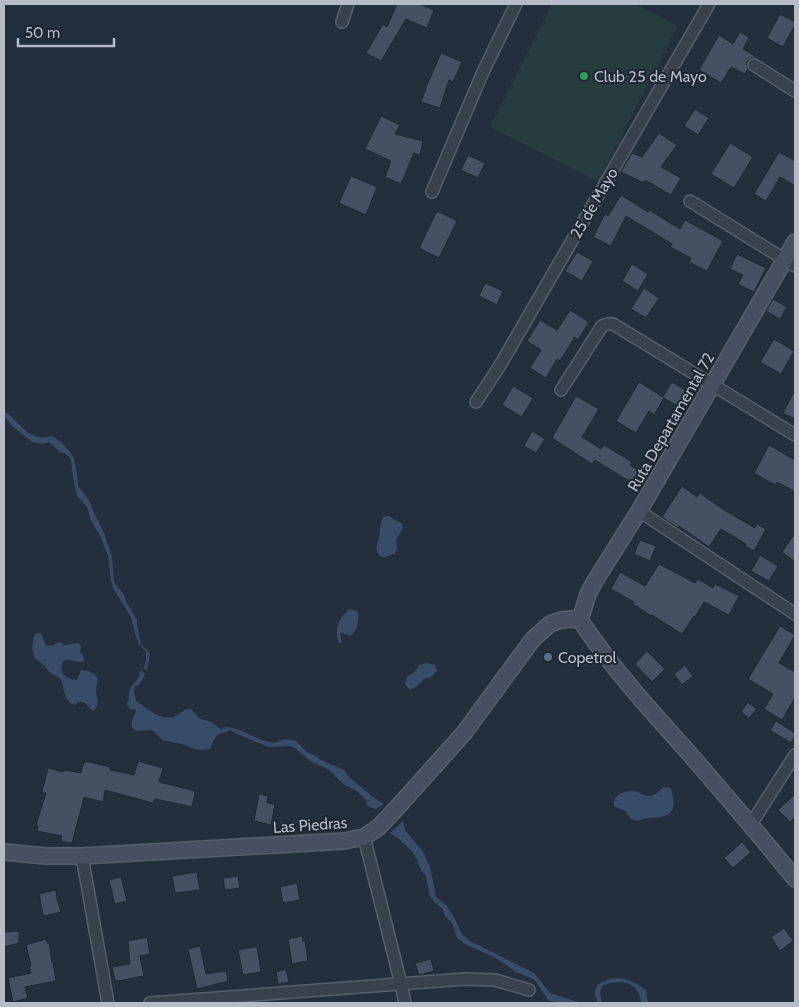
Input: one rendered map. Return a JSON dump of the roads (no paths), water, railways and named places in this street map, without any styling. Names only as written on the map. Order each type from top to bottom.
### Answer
[{"type":"main road","name":"Ruta Departamental 72","points":[[580,620],[588,594],[595,581],[639,511],[712,385],[790,263],[795,242]]},
{"type":"main road","name":"Las Piedras","points":[[4,852],[46,856],[82,856],[334,842],[364,838],[395,810],[464,734],[533,639],[550,624],[561,620],[580,620]]},
{"type":"main road","points":[[580,620],[635,693],[751,824],[795,879]]},
{"type":"street","points":[[342,22],[348,4]]},
{"type":"street","points":[[432,192],[483,72],[516,4]]},
{"type":"street","name":"25 de Mayo","points":[[476,402],[500,367],[709,4]]},
{"type":"street","points":[[754,65],[795,91]]},
{"type":"street","points":[[690,201],[790,263]]},
{"type":"street","points":[[561,390],[602,326],[614,324],[795,435]]},
{"type":"street","points":[[639,511],[795,614]]},
{"type":"street","points":[[751,824],[795,755]]},
{"type":"street","points":[[364,838],[402,984],[405,1003]]},
{"type":"street","points":[[82,856],[108,1003]]},
{"type":"street","points":[[150,1003],[261,999],[465,979],[495,980],[529,990]]},
{"type":"water","points":[[4,411],[30,434],[43,437],[52,436],[61,442],[74,459],[78,486],[89,500],[110,551],[114,582],[124,595],[137,620],[141,645],[150,653],[147,671],[144,668],[146,652],[139,644],[136,637],[131,617],[113,588],[108,555],[90,519],[88,508],[77,496],[71,459],[49,442],[42,444],[32,442],[11,425],[4,415]]},
{"type":"water","points":[[389,516],[402,524],[403,528],[396,540],[397,548],[395,554],[381,557],[377,553],[377,548],[381,525],[383,517]]},
{"type":"water","points":[[349,609],[355,610],[358,613],[357,626],[355,632],[350,636],[340,634],[342,643],[339,643],[338,624]]},
{"type":"water","points":[[37,633],[42,635],[46,646],[60,642],[65,645],[78,643],[81,646],[80,652],[84,660],[82,662],[63,661],[61,668],[66,676],[76,680],[81,670],[91,672],[97,677],[97,706],[93,711],[84,702],[78,702],[75,705],[68,701],[61,679],[49,672],[35,658],[32,649],[34,636]]},
{"type":"water","points":[[426,663],[435,665],[437,671],[410,690],[405,684],[407,676],[415,672],[419,665]]},
{"type":"water","points":[[141,670],[145,674],[140,684],[135,687],[136,701],[153,713],[162,717],[173,717],[187,709],[191,709],[200,719],[210,721],[222,730],[222,728],[228,727],[274,743],[285,739],[296,741],[307,752],[344,770],[349,777],[384,804],[376,809],[367,805],[366,800],[357,791],[343,784],[329,770],[310,761],[291,746],[269,747],[230,730],[217,735],[210,749],[200,750],[163,740],[152,730],[137,731],[133,729],[132,721],[136,710],[130,709],[127,704],[130,689],[139,677]]},
{"type":"water","points":[[664,787],[671,788],[673,808],[671,812],[663,816],[633,820],[625,811],[614,806],[616,797],[622,793],[632,791],[651,796]]},
{"type":"water","points":[[403,821],[405,830],[423,852],[430,867],[436,897],[447,906],[462,934],[470,941],[534,973],[550,993],[581,1003],[549,1001],[535,980],[516,972],[496,958],[465,944],[457,938],[452,923],[445,916],[443,909],[430,896],[426,877],[417,859],[411,850],[390,833]]},
{"type":"water","points":[[613,978],[630,981],[646,990],[648,1003],[641,1003],[637,990],[633,986],[627,983],[615,982],[602,986],[600,992],[602,1003],[598,1003],[595,989],[599,984]]},
{"type":"place","name":"Club 25 de Mayo","points":[[584,76]]},
{"type":"place","name":"Copetrol","points":[[548,657]]}]
